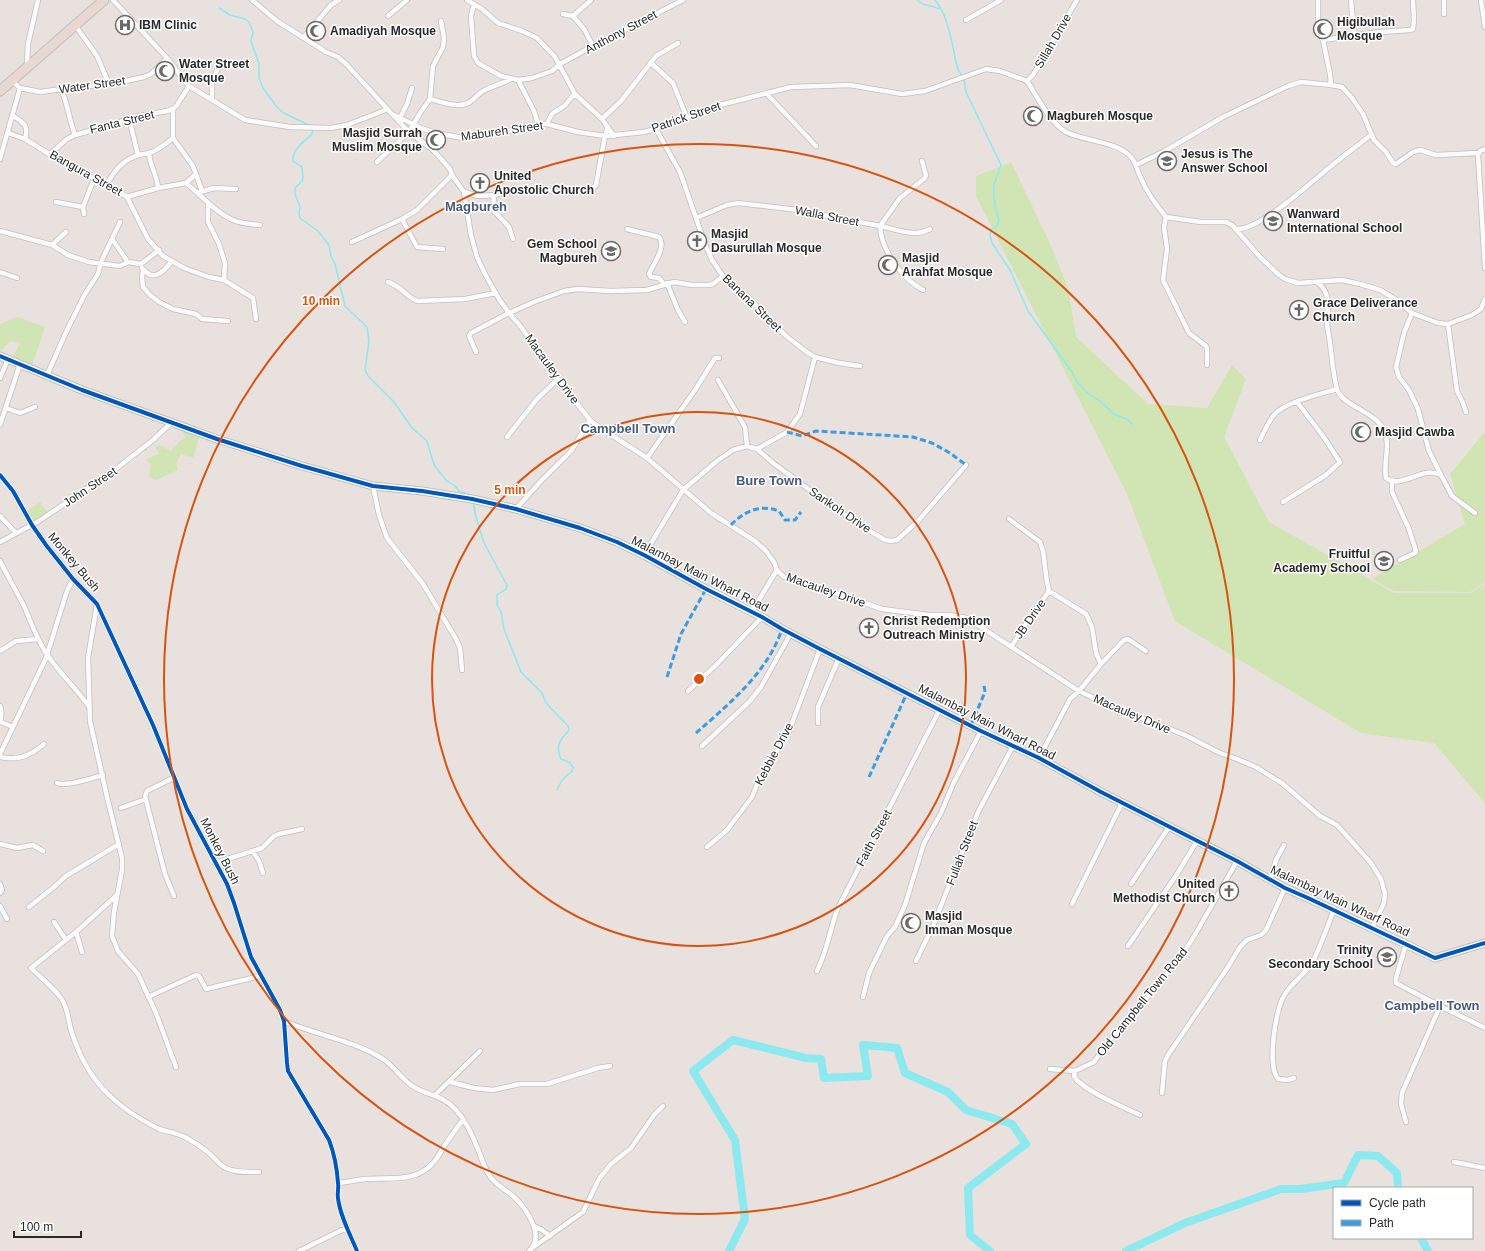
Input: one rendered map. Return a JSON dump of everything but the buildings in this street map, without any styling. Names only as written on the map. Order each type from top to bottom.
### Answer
[{"type":"highway","points":[[0,86],[96,0]]},
{"type":"highway","points":[[0,91],[104,0]]},
{"type":"street","points":[[27,62],[28,44],[38,0]]},
{"type":"street","points":[[113,0],[167,58],[188,86],[245,120],[290,127],[331,128],[347,125],[388,109]]},
{"type":"street","name":"Mabureh Street","points":[[252,0],[277,21],[326,52],[338,57],[392,114],[414,125],[436,133],[463,138],[521,129],[538,124],[547,124],[578,132],[614,136]]},
{"type":"street","points":[[304,37],[331,5],[339,0]]},
{"type":"street","points":[[388,16],[407,0]]},
{"type":"street","points":[[467,0],[498,23],[537,38],[560,64],[575,94],[602,119],[614,136]]},
{"type":"street","points":[[573,16],[591,0]]},
{"type":"street","name":"Anthony Street","points":[[518,80],[545,74],[593,46],[681,0]]},
{"type":"street","points":[[966,20],[1001,0]]},
{"type":"street","name":"Sillah Drive","points":[[1027,81],[1033,75],[1077,0]]},
{"type":"street","points":[[1318,0],[1319,15],[1317,27],[1320,37],[1323,40],[1331,85]]},
{"type":"street","points":[[1351,0],[1354,35]]},
{"type":"street","points":[[1323,40],[1354,35],[1413,29],[1414,20],[1412,0]]},
{"type":"street","points":[[1444,0],[1444,14]]},
{"type":"street","points":[[1481,0],[1485,27]]},
{"type":"street","points":[[474,4],[471,16],[474,56],[476,60],[489,70],[511,79],[518,80],[534,111],[538,124]]},
{"type":"street","points":[[563,14],[573,16],[584,29],[593,46]]},
{"type":"street","points":[[377,162],[409,132],[430,99],[434,66],[443,47],[444,38],[441,21]]},
{"type":"street","points":[[75,25],[97,56],[109,84]]},
{"type":"street","points":[[602,119],[621,101],[660,52],[678,43]]},
{"type":"street","name":"Water Street","points":[[12,81],[20,88],[40,92],[109,84],[144,77],[151,74],[167,58]]},
{"type":"street","points":[[651,63],[673,83],[687,118]]},
{"type":"street","points":[[212,100],[212,83],[220,65]]},
{"type":"street","name":"Patrick Street","points":[[614,136],[656,129],[720,105],[791,87],[850,85],[910,94],[925,91],[980,70],[990,69],[1027,81]]},
{"type":"street","points":[[430,99],[463,105],[486,90],[511,79]]},
{"type":"street","points":[[1027,81],[1045,110],[1062,129],[1067,132],[1099,141],[1131,156],[1145,185],[1166,217],[1164,227],[1167,249],[1163,280],[1185,327],[1208,349],[1207,365]]},
{"type":"street","points":[[1136,165],[1163,152],[1223,117],[1288,86],[1301,82],[1342,87],[1358,105],[1374,140],[1386,152],[1393,163],[1396,164],[1413,152],[1420,150],[1436,155],[1478,153],[1485,149]]},
{"type":"street","points":[[188,86],[173,109],[173,138],[193,166],[200,192]]},
{"type":"street","points":[[0,159],[20,88]]},
{"type":"street","points":[[400,118],[412,88]]},
{"type":"street","points":[[61,89],[66,100],[75,135]]},
{"type":"street","points":[[766,93],[816,146]]},
{"type":"street","points":[[547,124],[554,111],[564,106],[568,99],[575,94]]},
{"type":"street","name":"Fanta Street","points":[[50,154],[75,135],[115,124],[129,118],[173,109]]},
{"type":"street","name":"Macauley Drive","points":[[392,114],[409,132],[433,150],[444,161],[464,192],[471,236],[477,257],[496,293],[509,313],[590,420],[647,458],[711,513],[755,542],[766,551],[774,562],[777,570],[784,577],[882,609],[968,618],[1079,691],[1106,704],[1185,735],[1220,753],[1247,763],[1283,784],[1315,812],[1337,825],[1371,863],[1382,878],[1385,894],[1384,903],[1372,928]]},
{"type":"street","points":[[12,115],[25,125],[25,139]]},
{"type":"street","points":[[129,118],[138,155]]},
{"type":"street","points":[[464,192],[478,196],[494,196],[505,192],[519,191],[544,190],[566,193],[590,191],[596,185],[605,136],[608,128]]},
{"type":"street","name":"Banana Street","points":[[656,129],[680,172],[712,260],[722,276],[746,296],[799,347],[815,357],[839,364],[860,366]]},
{"type":"street","name":"Bangura Street","points":[[8,133],[25,139],[75,170],[107,184],[127,196],[131,207],[148,239],[163,256],[202,274],[224,280],[253,298],[256,319]]},
{"type":"street","points":[[1237,229],[1256,224],[1295,197],[1371,135]]},
{"type":"street","points":[[107,184],[114,170],[128,159],[149,153],[173,138]]},
{"type":"street","points":[[149,153],[150,163],[158,179],[158,188]]},
{"type":"street","points":[[1478,153],[1485,268]]},
{"type":"street","points":[[922,161],[926,175],[925,178],[900,198],[880,226],[880,234],[891,258],[912,283],[923,290]]},
{"type":"street","points":[[127,196],[186,183],[196,174]]},
{"type":"street","points":[[352,242],[402,219],[422,206],[452,175]]},
{"type":"street","points":[[84,214],[83,207],[94,179]]},
{"type":"street","points":[[186,183],[200,192],[208,203],[233,220],[260,226]]},
{"type":"street","points":[[200,192],[214,188],[236,189]]},
{"type":"street","points":[[494,196],[493,210],[509,227],[513,239]]},
{"type":"street","points":[[56,202],[83,207]]},
{"type":"street","points":[[208,203],[208,222],[219,244],[225,263],[224,280]]},
{"type":"street","name":"Walla Street","points":[[696,218],[727,205],[738,203],[798,210],[916,234],[924,233],[930,229]]},
{"type":"street","points":[[1166,217],[1201,222],[1226,222],[1237,229],[1239,234],[1260,257],[1285,279],[1298,283],[1342,280],[1360,284],[1380,290],[1395,299],[1412,313],[1438,323],[1448,324],[1472,315],[1481,309],[1485,299]]},
{"type":"street","points":[[402,219],[417,247],[443,249]]},
{"type":"street","points":[[47,375],[85,294],[98,274],[101,262],[120,222]]},
{"type":"street","points":[[627,229],[659,237],[661,239],[662,243],[649,274],[651,277],[659,278],[666,284],[685,322]]},
{"type":"street","points":[[0,231],[52,245],[68,255],[89,262],[101,262],[120,266],[128,262],[141,264],[159,250]]},
{"type":"street","points":[[52,245],[66,232]]},
{"type":"street","points":[[112,239],[128,262]]},
{"type":"street","points":[[143,270],[156,276],[164,271],[172,261]]},
{"type":"street","points":[[141,264],[143,270],[143,286],[150,295],[159,302],[173,309],[196,314],[202,319],[228,321]]},
{"type":"street","points":[[0,272],[17,278]]},
{"type":"street","points":[[476,352],[470,340],[469,336],[471,333],[509,313],[564,291],[647,290],[674,282],[692,285],[710,285],[722,276]]},
{"type":"street","points":[[388,282],[399,287],[414,301],[465,299],[496,293]]},
{"type":"street","points":[[1318,282],[1327,298],[1329,309],[1327,325],[1332,368],[1337,389],[1341,397],[1380,423],[1386,435],[1387,442],[1386,478],[1392,481],[1408,479],[1427,472],[1441,475]]},
{"type":"street","points":[[1412,313],[1404,333],[1396,361],[1399,377],[1409,390],[1418,409],[1429,451],[1452,496],[1475,513]]},
{"type":"street","points":[[1448,324],[1457,391],[1464,403],[1466,412]]},
{"type":"street","name":"Malambay Main Wharf Road","points":[[0,356],[82,390],[217,439],[302,466],[373,486],[422,491],[516,509],[580,528],[617,542],[706,589],[752,611],[820,649],[981,731],[1039,758],[1122,803],[1237,861],[1285,888],[1406,944],[1437,958],[1485,943]]},
{"type":"street","points":[[757,449],[787,432],[800,414],[815,357]]},
{"type":"street","points":[[647,458],[695,390],[715,358],[719,358]]},
{"type":"street","points":[[0,378],[8,359]]},
{"type":"street","points":[[0,425],[20,364]]},
{"type":"street","points":[[507,437],[537,399],[558,379]]},
{"type":"street","points":[[644,555],[683,490],[717,461],[733,450],[748,446],[745,427],[718,380]]},
{"type":"street","points":[[1260,440],[1273,415],[1283,407],[1337,389]]},
{"type":"street","points":[[1283,502],[1326,475],[1340,462],[1323,436],[1297,402]]},
{"type":"street","points":[[6,408],[20,413],[35,407]]},
{"type":"street","points":[[516,509],[571,451],[590,420]]},
{"type":"street","name":"John Street","points":[[0,542],[32,525],[117,468],[154,440],[172,422]]},
{"type":"street","name":"Sankoh Drive","points":[[748,446],[757,449],[773,463],[826,502],[885,540],[891,541],[897,540],[918,521],[966,465]]},
{"type":"street","name":"Monkey Bush","points":[[0,475],[13,491],[32,525],[73,579],[97,604],[118,647],[188,809],[227,884],[246,944],[260,976],[280,1010],[284,1021],[286,1064],[288,1071],[329,1140],[335,1159],[338,1198],[348,1230],[357,1251]]},
{"type":"street","points":[[1392,481],[1391,487],[1394,497],[1409,529],[1416,551],[1415,553],[1400,560]]},
{"type":"street","points":[[373,486],[379,515],[387,538],[423,584],[456,639],[460,648],[462,670]]},
{"type":"street","points":[[0,516],[16,533]]},
{"type":"street","points":[[1009,519],[1037,540],[1042,546],[1046,582],[1050,591],[1086,614],[1092,627],[1096,653],[1101,664]]},
{"type":"street","points":[[0,562],[21,600],[38,639],[47,654],[57,669],[79,692],[90,708]]},
{"type":"street","points":[[752,611],[777,570]]},
{"type":"street","points":[[0,754],[47,654],[67,591],[73,579]]},
{"type":"street","name":"JB Drive","points":[[1011,646],[1050,591]]},
{"type":"street","points":[[97,604],[88,658],[90,721],[122,858],[122,870],[114,912],[112,936],[118,951],[138,974],[161,1026],[176,1067]]},
{"type":"street","points":[[688,691],[718,664],[762,617]]},
{"type":"street","points":[[702,746],[749,702],[761,687],[791,633]]},
{"type":"street","points":[[0,651],[16,641],[38,639]]},
{"type":"street","points":[[1039,758],[1070,699],[1079,691],[1101,664],[1124,640],[1128,640],[1146,651]]},
{"type":"street","name":"Kebbie Drive","points":[[707,846],[727,830],[752,797],[758,782],[788,731],[820,649]]},
{"type":"street","points":[[818,723],[818,707],[839,658]]},
{"type":"street","points":[[0,706],[2,710],[0,718],[1,722],[13,727]]},
{"type":"street","name":"Faith Street","points":[[817,971],[826,952],[832,924],[837,910],[940,709]]},
{"type":"street","points":[[863,997],[870,973],[887,936],[895,927],[905,905],[924,842],[941,813],[954,782],[981,731]]},
{"type":"street","points":[[0,758],[11,760],[19,758],[30,754],[44,744]]},
{"type":"street","name":"Fullah Street","points":[[916,961],[933,926],[978,812],[1013,746]]},
{"type":"street","points":[[57,784],[60,785],[102,775]]},
{"type":"street","points":[[174,896],[165,874],[145,796],[147,791],[175,777]]},
{"type":"street","points":[[121,808],[146,800]]},
{"type":"street","points":[[1072,904],[1122,803]]},
{"type":"street","points":[[1131,884],[1169,827]]},
{"type":"street","points":[[215,863],[262,848],[274,836],[302,829]]},
{"type":"street","points":[[1128,946],[1177,874],[1197,841]]},
{"type":"street","points":[[0,844],[17,848],[33,845],[42,851]]},
{"type":"street","points":[[29,907],[66,876],[119,844]]},
{"type":"street","points":[[1270,880],[1276,860],[1284,845]]},
{"type":"street","points":[[253,852],[259,861],[263,872]]},
{"type":"street","name":"Old Campbell Town Road","points":[[1050,1070],[1075,1070],[1094,1062],[1109,1041],[1181,956],[1196,933],[1237,861]]},
{"type":"street","points":[[0,884],[2,890],[0,893]]},
{"type":"street","points":[[1162,1093],[1165,1061],[1168,1055],[1228,968],[1240,947],[1247,940],[1266,930],[1285,888]]},
{"type":"street","points":[[117,895],[76,932],[31,968],[61,999],[68,1012],[71,1029],[81,1055],[95,1079],[108,1094],[137,1117],[161,1129],[180,1134],[211,1154],[226,1168],[236,1171],[259,1172]]},
{"type":"street","points":[[0,906],[7,919]]},
{"type":"street","points":[[1294,1078],[1288,1080],[1278,1079],[1273,1068],[1274,1029],[1279,1005],[1286,993],[1312,963],[1334,910]]},
{"type":"street","points":[[54,922],[66,940]]},
{"type":"street","points":[[76,932],[82,952]]},
{"type":"street","points":[[1406,944],[1396,978],[1396,983],[1485,1028]]},
{"type":"street","points":[[148,997],[196,975],[199,976],[206,989],[260,976]]},
{"type":"street","points":[[1406,1122],[1401,1104],[1402,1093],[1440,1006]]},
{"type":"street","points":[[284,1021],[320,1032],[372,1053],[393,1066],[405,1081],[414,1087],[425,1093],[444,1099],[451,1105],[463,1120],[472,1136],[488,1174],[523,1207],[534,1226],[536,1234],[530,1249]]},
{"type":"street","points":[[435,1095],[480,1051]]},
{"type":"street","points":[[450,1082],[474,1088],[493,1090],[520,1084],[547,1084],[587,1071],[610,1066]]},
{"type":"street","points":[[1075,1070],[1074,1076],[1076,1080],[1089,1089],[1140,1115]]},
{"type":"street","points":[[530,1249],[538,1245],[583,1212],[599,1179],[611,1164],[631,1148],[654,1115],[663,1106]]},
{"type":"street","points":[[338,1183],[364,1179],[387,1180],[414,1176],[427,1169],[434,1162],[463,1120]]},
{"type":"street","points":[[1454,1162],[1485,1168]]},
{"type":"street","points":[[534,1226],[550,1236]]},
{"type":"street","points":[[299,1251],[342,1230],[348,1230]]},
{"type":"green space","points":[[1011,162],[1047,237],[1068,288],[1076,337],[1148,404],[1207,408],[1232,365],[1246,379],[1224,437],[1269,522],[1394,593],[1471,593],[1485,584],[1485,803],[1434,743],[1361,733],[1175,621],[1127,494],[976,196],[976,176]]},
{"type":"green space","points":[[17,317],[45,327],[32,365],[13,356],[20,343],[10,341],[1,351],[0,350],[0,324]]},
{"type":"green space","points":[[184,429],[200,435],[193,458],[181,454],[176,463],[178,470],[156,480],[149,477],[151,465],[146,459],[159,454],[155,447],[161,446],[171,451],[186,437],[181,430]]},
{"type":"green space","points":[[1485,432],[1485,582],[1470,592],[1394,591],[1372,579],[1465,524],[1450,474]]},
{"type":"green space","points":[[40,502],[48,513],[34,521],[27,511]]},
{"type":"waterway","points":[[917,0],[923,4],[941,9]]},
{"type":"waterway","points":[[935,0],[945,18],[956,65],[962,76]]},
{"type":"waterway","points":[[219,8],[230,15],[245,19],[249,22],[253,32],[251,41],[259,64],[259,78],[263,88],[276,106],[282,112],[311,126]]},
{"type":"waterway","points":[[964,79],[966,92],[1001,165],[994,185],[994,200],[999,221],[997,226],[991,230],[990,235],[992,243],[1010,270],[1028,311],[1072,372],[1077,382],[1089,394],[1101,402],[1114,414],[1127,419],[1132,424]]},
{"type":"waterway","points":[[313,129],[312,134],[296,149],[293,157],[293,161],[302,167],[303,180],[295,188],[295,194],[300,207],[300,218],[318,231],[329,245],[345,306],[367,327],[369,341],[365,370],[368,376],[394,402],[412,428],[427,441],[434,465],[446,480],[455,486],[459,491],[469,495]]},
{"type":"waterway","points":[[473,501],[484,543],[507,585],[506,589],[497,595],[497,605],[501,612],[504,629],[521,672],[542,693],[546,703],[568,726],[569,730],[559,743],[558,750],[561,759],[569,762],[573,767],[572,771],[562,780],[557,790]]},
{"type":"waterway","points":[[729,1251],[745,1219],[735,1140],[693,1071],[733,1040],[806,1058],[821,1059],[824,1078],[868,1076],[863,1045],[897,1048],[905,1073],[948,1092],[966,1110],[1012,1124],[1026,1144],[968,1188],[970,1235],[990,1251]]},
{"type":"waterway","points":[[1126,1251],[1185,1223],[1281,1189],[1301,1189],[1344,1183],[1358,1155],[1378,1156],[1397,1173],[1398,1187]]},
{"type":"waterway","points":[[1422,1239],[1428,1251]]},
{"type":"marked path","points":[[787,432],[802,436],[816,431],[913,437],[932,443],[950,453],[966,465]]},
{"type":"marked path","points":[[731,525],[741,516],[753,510],[765,508],[779,511],[785,520],[795,520],[801,512]]},
{"type":"marked path","points":[[667,677],[681,634],[706,589]]},
{"type":"marked path","points":[[696,733],[734,699],[757,673],[776,645],[782,629]]},
{"type":"marked path","points":[[971,725],[985,692],[984,685]]},
{"type":"marked path","points":[[869,777],[907,693]]},
{"type":"cycle path","points":[[0,356],[82,390],[217,439],[302,466],[373,486],[422,491],[472,499],[516,509],[580,528],[617,542],[762,617],[820,649],[981,731],[1039,758],[1101,792],[1237,861],[1285,888],[1435,958],[1485,943]]},
{"type":"cycle path","points":[[0,475],[13,491],[32,525],[46,545],[73,579],[97,604],[153,725],[187,809],[227,884],[251,957],[280,1010],[284,1021],[288,1071],[331,1145],[337,1172],[339,1205],[357,1251]]},
{"type":"place","name":"IBM Clinic","points":[[125,25]]},
{"type":"place","name":"Higibullah Mosque","points":[[1323,29]]},
{"type":"place","name":"Amadiyah Mosque","points":[[316,31]]},
{"type":"place","name":"Water Street Mosque","points":[[165,71]]},
{"type":"place","name":"Magbureh Mosque","points":[[1033,116]]},
{"type":"place","name":"Masjid Surrah Muslim Mosque","points":[[436,140]]},
{"type":"place","name":"Jesus is The Answer School","points":[[1167,161]]},
{"type":"place","name":"United Apostolic Church","points":[[480,183]]},
{"type":"place","name":"Wanward International School","points":[[1273,221]]},
{"type":"place","name":"Masjid Dasurullah Mosque","points":[[697,241]]},
{"type":"place","name":"Gem School Magbureh","points":[[611,251]]},
{"type":"place","name":"Masjid Arahfat Mosque","points":[[888,265]]},
{"type":"place","name":"Grace Deliverance Church","points":[[1299,310]]},
{"type":"place","name":"Masjid Cawba","points":[[1361,432]]},
{"type":"place","name":"Fruitful Academy School","points":[[1384,561]]},
{"type":"place","name":"Christ Redemption Outreach Ministry","points":[[869,628]]},
{"type":"place","name":"United Methodist Church","points":[[1229,891]]},
{"type":"place","name":"Masjid Imman Mosque","points":[[911,923]]},
{"type":"place","name":"Trinity Secondary School","points":[[1387,957]]},
{"type":"district","name":"Magbureh","points":[[476,206]]},
{"type":"district","name":"Campbell Town","points":[[628,428]]},
{"type":"district","name":"Bure Town","points":[[769,480]]},
{"type":"district","name":"Campbell Town","points":[[1432,1005]]}]
